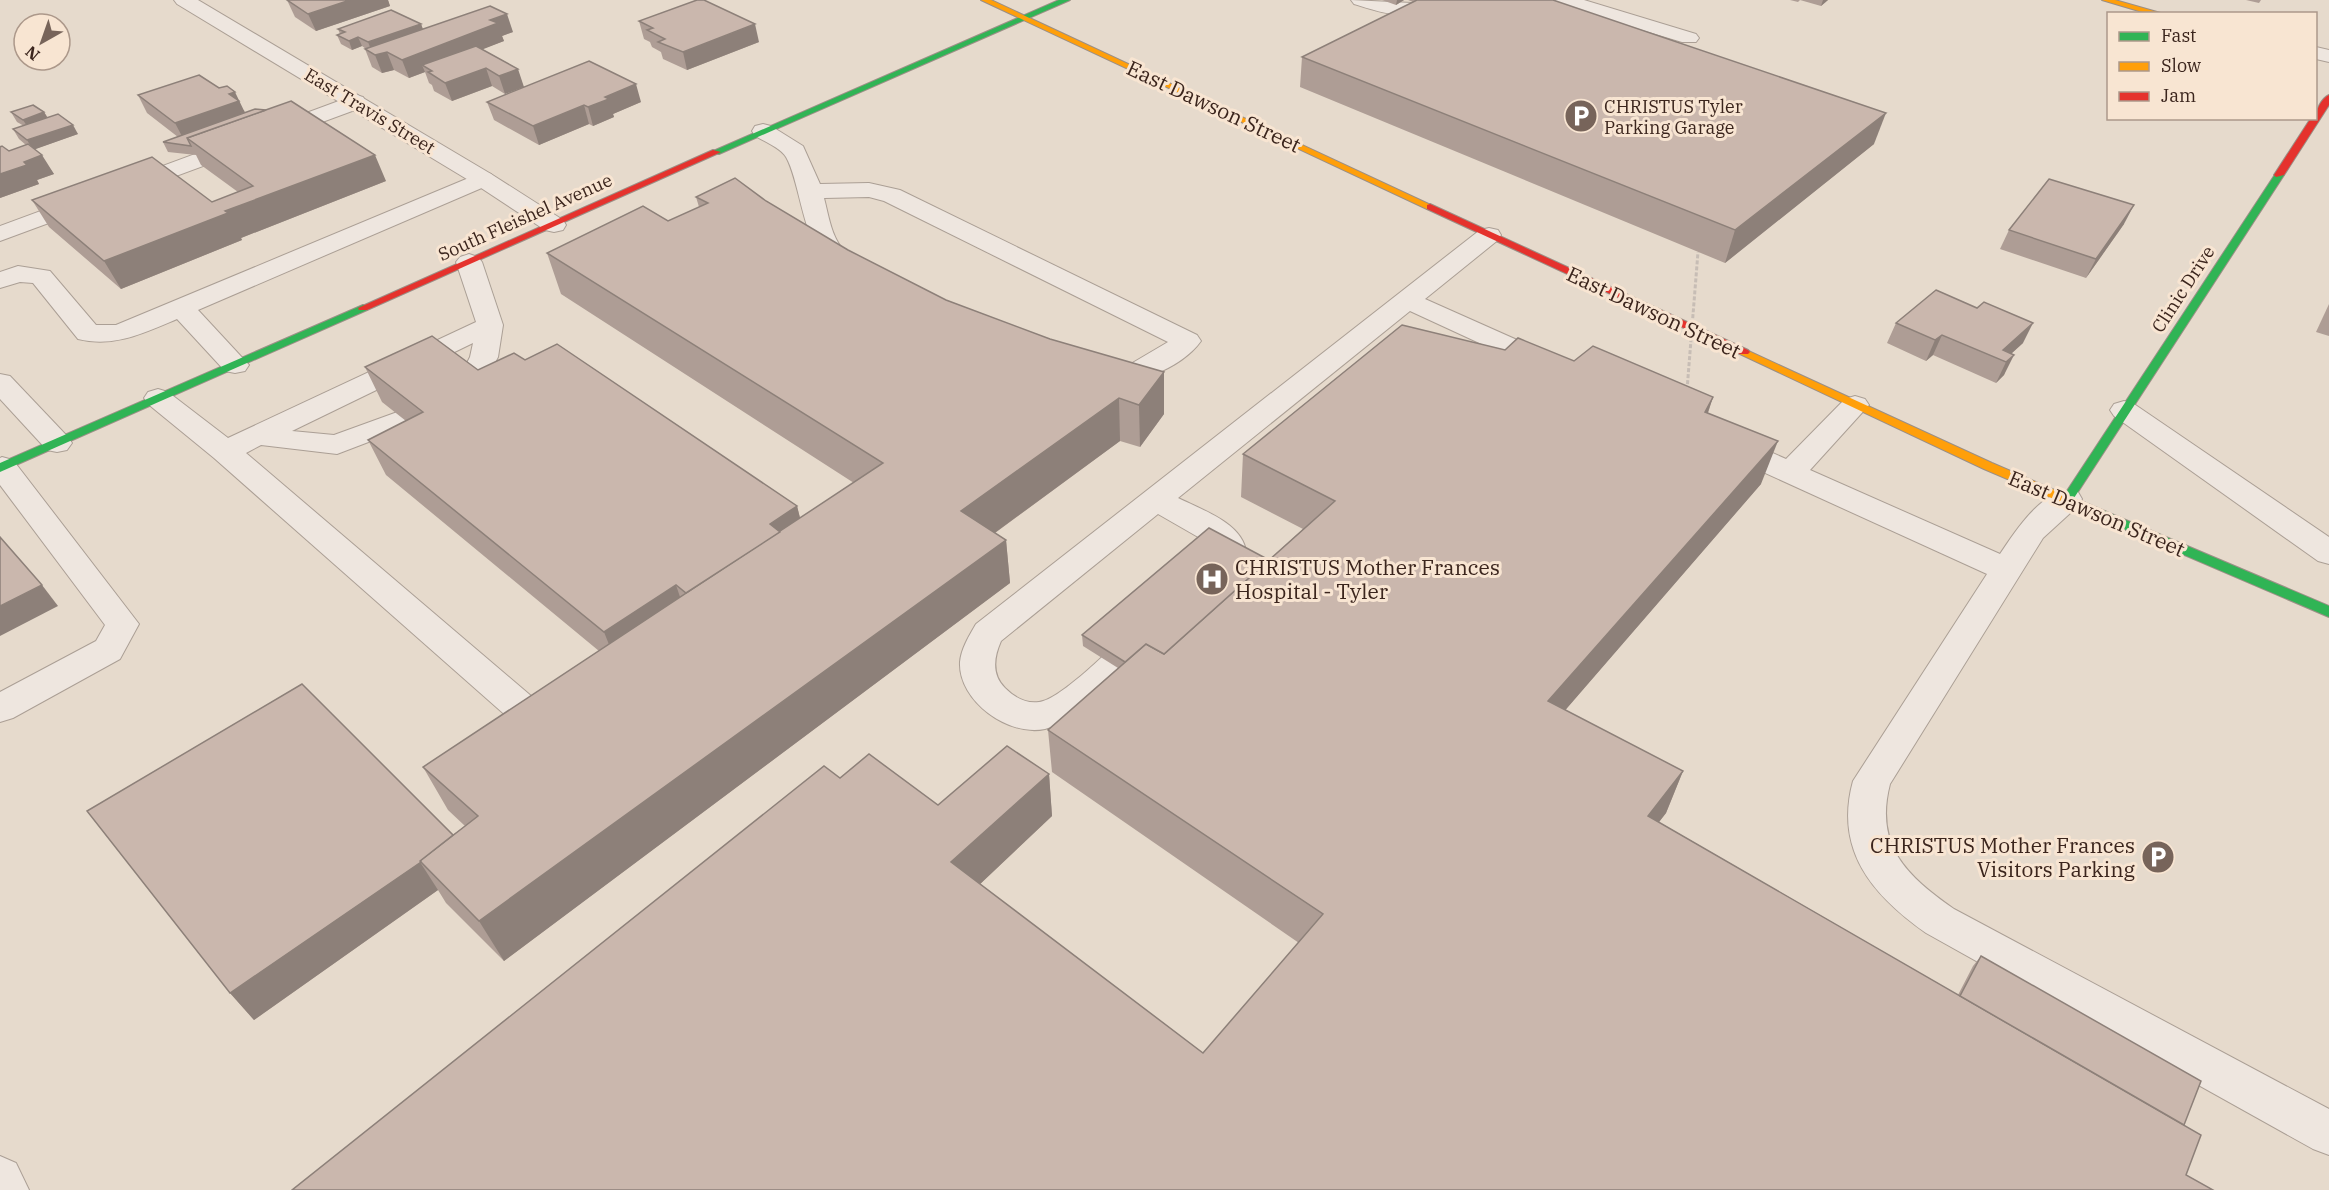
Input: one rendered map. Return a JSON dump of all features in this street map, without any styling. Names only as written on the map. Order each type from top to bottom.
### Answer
[{"type":"street","name":"East Travis Street","points":[[184,0],[483,179],[554,225]]},
{"type":"street","name":"East Dawson Street","points":[[985,0],[1988,466],[2329,612]]},
{"type":"street","name":"South Fleishel Avenue","points":[[1,468],[763,131],[1066,0]]},
{"type":"street","points":[[1361,0],[1383,7],[1415,9],[1432,0]]},
{"type":"street","points":[[1563,0],[1689,38]]},
{"type":"street","points":[[2106,0],[2152,12]]},
{"type":"street","name":"Clinic Drive","points":[[2317,116],[2329,98]]},
{"type":"street","points":[[0,234],[355,102]]},
{"type":"street","name":"Clinic Drive","points":[[2067,499],[2315,120]]},
{"type":"street","points":[[763,131],[795,151],[811,191],[822,240],[828,249],[837,259],[875,281]]},
{"type":"street","points":[[0,280],[18,274],[41,276],[88,333],[120,333],[483,179]]},
{"type":"street","points":[[811,191],[869,190],[892,195],[1187,341],[1152,366],[1136,374],[1121,377],[1106,376],[1078,369]]},
{"type":"street","points":[[1171,615],[1076,698],[1060,710],[1044,716],[1025,716],[1008,709],[992,698],[976,669],[979,650],[988,633],[1489,235]]},
{"type":"street","points":[[469,262],[490,325],[484,357],[469,387]]},
{"type":"street","points":[[1407,300],[1577,377]]},
{"type":"street","points":[[181,308],[235,365]]},
{"type":"street","points":[[225,451],[490,325]]},
{"type":"street","points":[[0,382],[57,443]]},
{"type":"street","points":[[158,398],[225,451],[555,737]]},
{"type":"street","points":[[1790,472],[1855,405]]},
{"type":"street","points":[[2124,410],[2329,553]]},
{"type":"street","points":[[259,436],[337,445],[404,419]]},
{"type":"street","points":[[1705,434],[2007,570]]},
{"type":"street","points":[[0,708],[108,650],[122,624],[1,468]]},
{"type":"street","points":[[2067,499],[2032,530],[1872,781],[1865,798],[1864,817],[1868,837],[1876,857],[1889,877],[1904,893],[1920,908],[1940,921],[2329,1133]]},
{"type":"street","points":[[1156,500],[1216,532],[1227,541],[1230,559],[1224,569],[1206,584]]},
{"type":"street","points":[[0,1179],[6,1190]]},
{"type":"path","points":[[1686,399],[1698,252]]},
{"type":"building","points":[[287,0],[350,0],[308,14]]},
{"type":"building","points":[[697,0],[704,0],[755,24],[683,52],[658,42],[665,39],[647,30],[653,28],[639,21]]},
{"type":"building","name":"CHRISTUS Tyler Parking Garage","points":[[1417,0],[1553,0],[1886,113],[1735,230],[1302,57]]},
{"type":"building","points":[[490,6],[507,14],[490,20],[498,23],[402,60],[387,52],[375,55],[365,49]]},
{"type":"building","points":[[391,10],[421,24],[368,42],[358,37],[349,41],[337,35],[345,32],[338,29]]},
{"type":"building","points":[[476,46],[518,69],[499,76],[486,68],[445,83],[428,72],[432,71],[422,65]]},
{"type":"building","points":[[589,61],[636,84],[605,97],[609,99],[588,107],[584,105],[533,126],[487,102]]},
{"type":"building","points":[[199,75],[219,88],[227,86],[235,92],[229,94],[239,101],[175,123],[138,95]]},
{"type":"building","points":[[291,101],[375,155],[225,211],[228,213],[104,261],[32,200],[152,157],[212,202],[253,186],[187,138]]},
{"type":"building","points":[[33,105],[44,112],[23,120],[11,112]]},
{"type":"building","points":[[255,109],[266,110],[187,138],[191,146],[163,142]]},
{"type":"building","points":[[58,114],[73,125],[27,140],[13,129]]},
{"type":"building","points":[[28,144],[42,155],[24,162],[27,165],[0,174],[0,147],[9,151]]},
{"type":"building","points":[[735,178],[766,201],[848,250],[946,300],[1050,339],[1164,372],[1139,405],[1119,398],[961,511],[1006,540],[479,921],[420,861],[478,816],[423,767],[883,463],[547,253],[643,206],[668,221],[708,203],[696,197]]},
{"type":"building","points":[[2049,179],[2134,205],[2096,259],[2009,230]]},
{"type":"building","points":[[1936,290],[1977,308],[1984,302],[2033,323],[2003,350],[2014,355],[2006,362],[1942,335],[1935,340],[1896,323]]},
{"type":"building","points":[[1402,325],[1505,350],[1518,338],[1574,361],[1593,346],[1713,397],[1705,412],[1778,441],[1548,701],[1683,771],[1648,816],[2201,1135],[2186,1175],[2213,1190],[292,1190],[824,766],[840,778],[869,754],[938,805],[1007,746],[1049,774],[951,862],[1203,1053],[1323,914],[1048,730],[1146,644],[1164,654],[1335,501],[1243,454]]},
{"type":"building","points":[[432,336],[478,370],[514,353],[525,360],[557,344],[797,506],[770,524],[780,532],[686,593],[676,585],[604,632],[368,440],[423,412],[365,367]]},
{"type":"building","points":[[1209,528],[1269,560],[1164,654],[1146,644],[1125,662],[1082,635]]},
{"type":"building","points":[[0,537],[42,585],[0,606]]},
{"type":"building","points":[[302,684],[453,835],[421,862],[230,993],[87,811]]},
{"type":"building","points":[[1981,956],[2201,1081],[2184,1125],[1960,996]]},
{"type":"traffic: fast","points":[[716,152],[1066,0]]},
{"type":"traffic: fast","points":[[2067,499],[2279,175]]},
{"type":"traffic: fast","points":[[0,468],[363,308]]},
{"type":"traffic: fast","points":[[2067,500],[2329,612]]},
{"type":"traffic: slow","points":[[985,0],[1430,207]]},
{"type":"traffic: slow","points":[[2106,0],[2152,12]]},
{"type":"traffic: slow","points":[[1744,352],[1988,466],[2067,500]]},
{"type":"traffic: jam","points":[[2317,116],[2329,98]]},
{"type":"traffic: jam","points":[[2279,175],[2315,120]]},
{"type":"traffic: jam","points":[[363,308],[716,152]]},
{"type":"traffic: jam","points":[[1430,207],[1744,352]]},
{"type":"place","name":"CHRISTUS Tyler Parking Garage","points":[[1581,116]]},
{"type":"place","name":"CHRISTUS Mother Frances Hospital - Tyler","points":[[1212,579]]},
{"type":"place","name":"CHRISTUS Mother Frances Visitors Parking","points":[[2158,857]]}]
